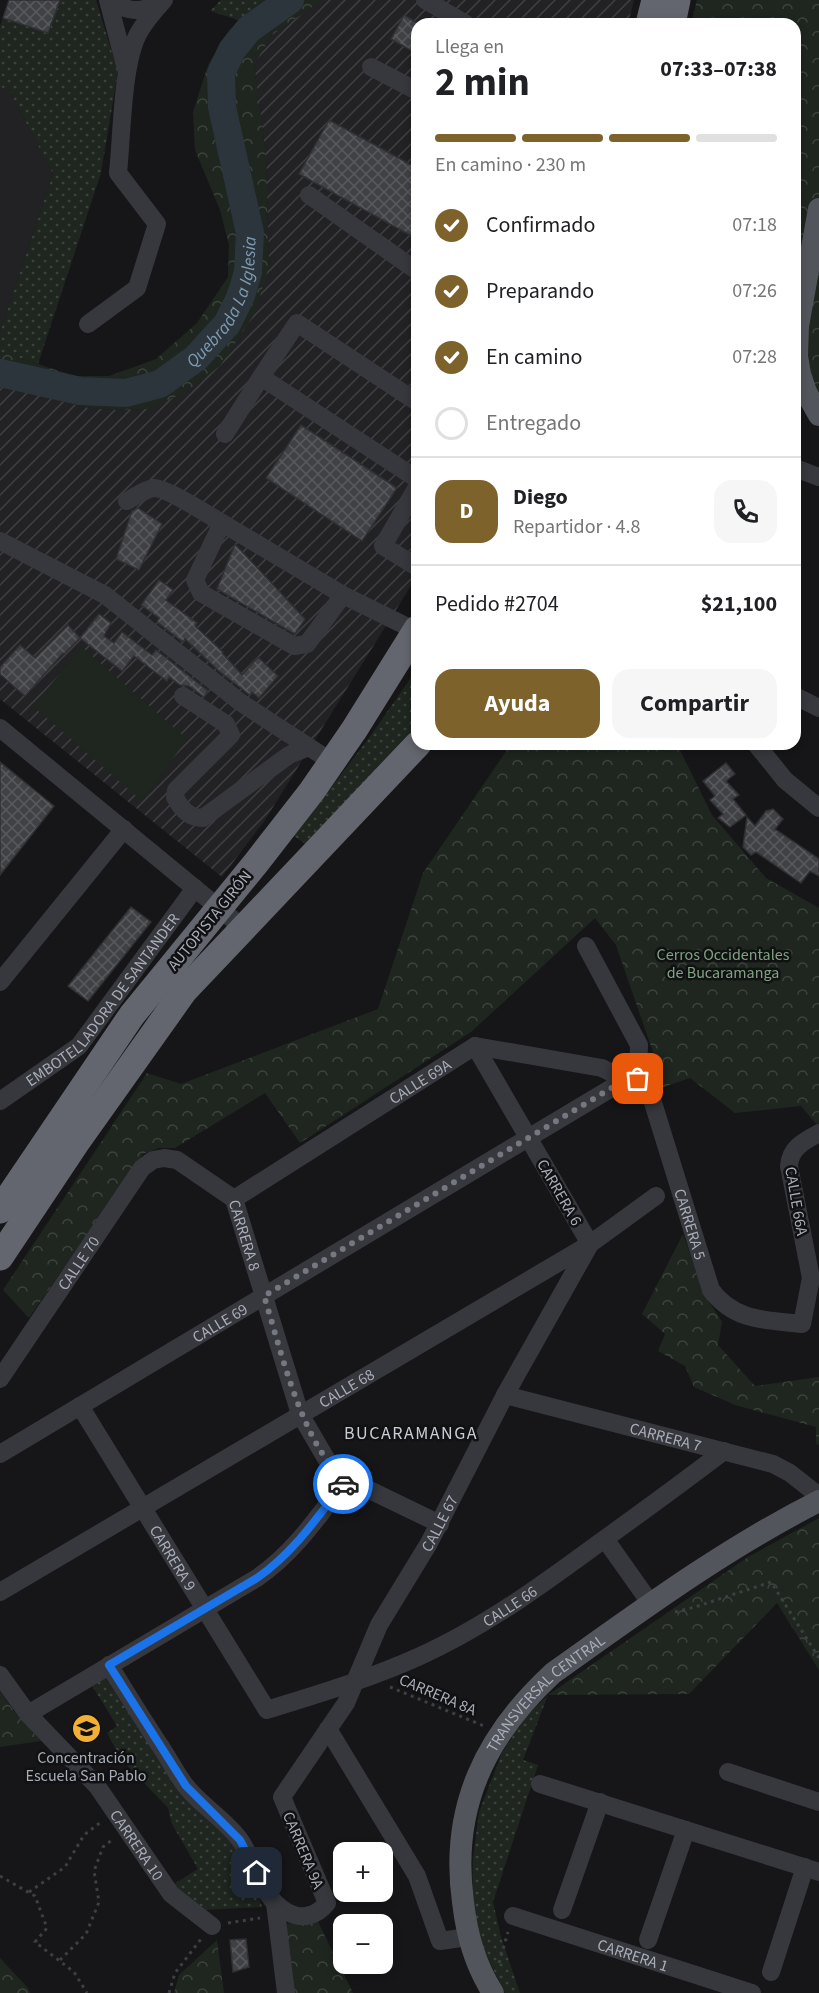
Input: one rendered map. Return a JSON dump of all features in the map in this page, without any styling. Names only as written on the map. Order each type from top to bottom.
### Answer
[{"type":"highway","points":[[650,18],[655,0]]},
{"type":"highway","points":[[673,18],[677,0]]},
{"type":"highway","name":"AUTOPISTA GIRÓN","points":[[0,1210],[132,1015],[294,816],[332,762],[411,639]]},
{"type":"highway","name":"AUTOPISTA GIRÓN","points":[[0,1257],[166,1013],[205,966],[411,750]]},
{"type":"main road","points":[[801,309],[819,209]]},
{"type":"main road","points":[[801,377],[806,392],[819,415]]},
{"type":"main road","name":"TRANSVERSAL CENTRAL","points":[[492,1991],[476,1963],[468,1937],[459,1872],[462,1835],[469,1799],[499,1732],[532,1692],[553,1673],[736,1547],[778,1522],[819,1502]]},
{"type":"street","points":[[110,0],[133,10],[148,9],[163,0]]},
{"type":"street","points":[[110,0],[127,74]]},
{"type":"street","points":[[88,324],[137,288],[158,224],[118,173],[127,74],[132,49],[138,34],[163,0]]},
{"type":"street","points":[[425,0],[456,18]]},
{"type":"street","points":[[371,67],[411,88]]},
{"type":"street","points":[[309,195],[411,267]]},
{"type":"street","points":[[225,434],[297,323],[411,398]]},
{"type":"street","points":[[261,377],[411,475]]},
{"type":"street","points":[[801,470],[819,477]]},
{"type":"street","points":[[127,501],[152,488],[172,494],[343,595],[411,627]]},
{"type":"street","points":[[410,516],[383,546],[411,563]]},
{"type":"street","points":[[222,523],[195,580],[201,593],[294,646],[308,644],[343,595]]},
{"type":"street","points":[[0,541],[105,595],[240,702],[332,762]]},
{"type":"street","points":[[183,696],[226,724],[231,735],[176,790],[175,797],[188,815],[203,818],[289,755],[309,747]]},
{"type":"street","points":[[801,699],[819,708]]},
{"type":"street","points":[[0,728],[242,927]]},
{"type":"street","points":[[761,750],[785,780],[819,808]]},
{"type":"street","points":[[0,982],[124,829]]},
{"type":"street","name":"EMBOTELLADORA DE SANTANDER","points":[[0,1101],[79,1046],[195,888]]},
{"type":"street","points":[[475,1046],[602,1068],[631,1079],[639,1045],[586,946]]},
{"type":"street","name":"CARRERA 6","points":[[475,1046],[590,1244]]},
{"type":"street","name":"CALLE 69A","points":[[234,1198],[475,1046]]},
{"type":"street","name":"CALLE 69","points":[[0,1454],[528,1138],[631,1079]]},
{"type":"street","name":"CARRERA 5","points":[[631,1079],[643,1082],[650,1093],[711,1290],[720,1302],[734,1312],[753,1318],[802,1324]]},
{"type":"street","name":"CALLE 66A","points":[[802,1324],[811,1278],[789,1166],[794,1149],[819,1133]]},
{"type":"street","name":"CARRERA 8","points":[[164,1158],[177,1160],[234,1198],[300,1414],[328,1462],[339,1475],[440,1524]]},
{"type":"street","name":"CALLE 70","points":[[0,1379],[142,1168],[153,1160],[164,1158]]},
{"type":"street","name":"CALLE 68","points":[[0,1592],[590,1244],[656,1196]]},
{"type":"street","name":"CALLE 67","points":[[282,1797],[361,1680],[379,1625],[440,1524],[505,1395],[590,1244]]},
{"type":"street","name":"CARRERA 7","points":[[505,1395],[782,1467],[819,1496]]},
{"type":"street","name":"CARRERA 9","points":[[80,1406],[267,1710]]},
{"type":"street","name":"CALLE 66","points":[[267,1710],[361,1680],[418,1657],[489,1619],[564,1569],[724,1451]]},
{"type":"street","points":[[28,1714],[275,1566],[306,1532],[347,1479]]},
{"type":"street","points":[[605,1539],[651,1604]]},
{"type":"street","points":[[109,1665],[186,1786],[240,1840],[248,1853],[276,1909],[286,1993]]},
{"type":"street","name":"CARRERA 10","points":[[0,1675],[28,1714],[97,1786],[171,1894],[212,1926]]},
{"type":"street","points":[[328,1729],[417,1876],[440,1941],[468,1937]]},
{"type":"street","points":[[728,1772],[819,1802]]},
{"type":"street","points":[[540,1784],[812,1870],[771,1972]]},
{"type":"street","name":"CARRERA 9A","points":[[276,1909],[297,1916],[309,1916],[327,1903],[282,1797]]},
{"type":"street","points":[[562,1910],[600,1802]]},
{"type":"street","points":[[648,1940],[686,1830]]},
{"type":"street","name":"CARRERA 1","points":[[513,1916],[752,1993]]},
{"type":"path","points":[[695,1607],[771,1582],[819,1658]]},
{"type":"path","name":"CARRERA 8A","points":[[361,1680],[499,1732]]},
{"type":"path","points":[[29,1893],[65,1867],[84,1835],[115,1812]]},
{"type":"path","points":[[60,1960],[86,1934],[99,1902],[94,1871],[103,1847],[126,1828]]},
{"type":"path","points":[[0,1876],[35,1896],[47,1928],[35,1941],[74,1972],[87,1993]]},
{"type":"path","points":[[169,1993],[175,1973],[212,1926],[276,1909]]},
{"type":"path","points":[[492,1991],[513,1916]]},
{"type":"shaded area","points":[[322,0],[634,0],[630,18],[411,18],[411,586],[265,820],[222,877],[0,699],[0,384],[84,407],[113,410],[147,409],[269,266],[266,156],[254,64],[272,35]]},
{"type":"shaded area","points":[[0,87],[9,90],[53,174],[0,332]]},
{"type":"green space","points":[[60,0],[96,0],[118,72],[101,173],[38,364],[0,352],[0,332],[53,174],[9,90],[0,87],[0,26],[3,18],[48,33]]},
{"type":"green space","points":[[221,0],[271,0],[241,21],[210,11]]},
{"type":"green space","points":[[271,0],[322,0],[272,35],[254,64],[266,156],[269,266],[255,313],[220,366],[184,393],[147,409],[113,410],[84,407],[0,384],[0,352],[75,376],[109,376],[156,359],[197,323],[228,277],[229,245],[220,210],[195,150],[193,112],[208,65],[229,30]]},
{"type":"green space","points":[[697,0],[819,0],[819,391],[801,402],[801,18],[692,18]]},
{"type":"green space","points":[[82,647],[187,739],[142,801],[33,706]]},
{"type":"green space","points":[[411,678],[411,732],[307,845],[294,836],[369,738]]},
{"type":"green space","name":"Cerros Occidentales de Bucaramanga","points":[[507,750],[680,750],[712,815],[766,878],[819,908],[819,1124],[817,1125],[801,1106],[735,1113],[690,1078],[661,1088],[646,1074],[654,1055],[616,945],[595,918],[471,1032],[300,1143],[265,1093],[175,1148],[159,1148],[143,1154],[29,1318],[3,1290],[147,1073],[181,1084],[378,1009],[423,873]]},
{"type":"green space","points":[[683,1234],[704,1294],[722,1322],[718,1345],[755,1386],[819,1377],[819,1445],[816,1444],[816,1427],[735,1405],[694,1387],[685,1366],[658,1351],[665,1334],[642,1314]]},
{"type":"green space","points":[[819,1518],[819,1670],[777,1603],[689,1694],[548,1695],[748,1557]]},
{"type":"green space","points":[[108,1674],[233,1840],[249,1866],[262,1907],[203,1910],[171,1886],[198,1869],[172,1824],[168,1808],[122,1760],[107,1733],[117,1726],[91,1684]]},
{"type":"green space","points":[[0,1691],[14,1711],[41,1741],[0,1747]]},
{"type":"green space","points":[[548,1695],[523,1760],[538,1765],[493,1902],[501,1937],[520,1993],[505,1993],[482,1946],[472,1900],[473,1858],[479,1812],[502,1753],[524,1718]]},
{"type":"green space","points":[[318,1922],[333,1952],[333,1974],[344,1974],[353,1993],[292,1993],[283,1924]]},
{"type":"green space","points":[[217,1940],[224,1993],[174,1993],[179,1975]]},
{"type":"green space","points":[[0,1958],[28,1988],[30,1993],[0,1993]]},
{"type":"building","points":[[9,0],[60,0],[48,33],[3,18]]},
{"type":"building","points":[[404,15],[411,19],[411,51],[391,39]]},
{"type":"building","points":[[329,120],[411,165],[411,236],[299,174]]},
{"type":"building","points":[[301,425],[397,488],[362,541],[266,478]]},
{"type":"building","points":[[138,508],[162,524],[139,570],[116,559],[132,511]]},
{"type":"building","points":[[235,544],[305,619],[295,634],[217,589]]},
{"type":"building","points":[[159,580],[173,590],[166,600],[197,623],[195,626],[223,652],[242,675],[258,657],[278,676],[259,698],[252,692],[250,695],[247,693],[219,671],[185,639],[183,642],[157,622],[159,618],[141,605]]},
{"type":"building","points":[[99,614],[111,623],[104,636],[114,643],[122,632],[152,655],[156,650],[208,691],[204,697],[189,686],[180,685],[169,677],[167,681],[134,656],[122,671],[80,638]]},
{"type":"building","points":[[68,625],[80,638],[63,653],[25,696],[0,674],[0,667],[20,645],[35,658]]},
{"type":"building","points":[[0,762],[54,806],[0,875]]},
{"type":"building","points":[[726,763],[735,774],[726,781],[739,795],[733,799],[746,815],[730,827],[718,818],[723,814],[710,800],[715,796],[703,781]]},
{"type":"building","points":[[773,809],[783,819],[775,829],[819,859],[819,876],[810,871],[801,883],[756,852],[751,855],[743,847],[747,817],[755,826],[766,811]]},
{"type":"building","points":[[131,907],[151,922],[88,1001],[68,986]]},
{"type":"building","points":[[246,1939],[249,1967],[233,1972],[230,1940]]},
{"type":"waterway","name":"Quebrada La Iglesia","points":[[0,373],[80,391],[126,393],[160,384],[196,358],[227,324],[241,296],[248,272],[250,233],[222,107],[221,73],[232,50],[249,29],[290,0]]},
{"type":"way so far","points":[[343,1484],[347,1479],[339,1475],[328,1462],[300,1414],[264,1296],[625,1080],[638,1079]]},
{"type":"place","name":"Concentración Escuela San Pablo","points":[[86,1729]]},
{"type":"district","name":"BUCARAMANGA","points":[[411,1433]]},
{"type":"route","points":[[257,1873],[240,1840],[186,1786],[109,1665],[275,1566],[306,1532],[343,1484]]}]
